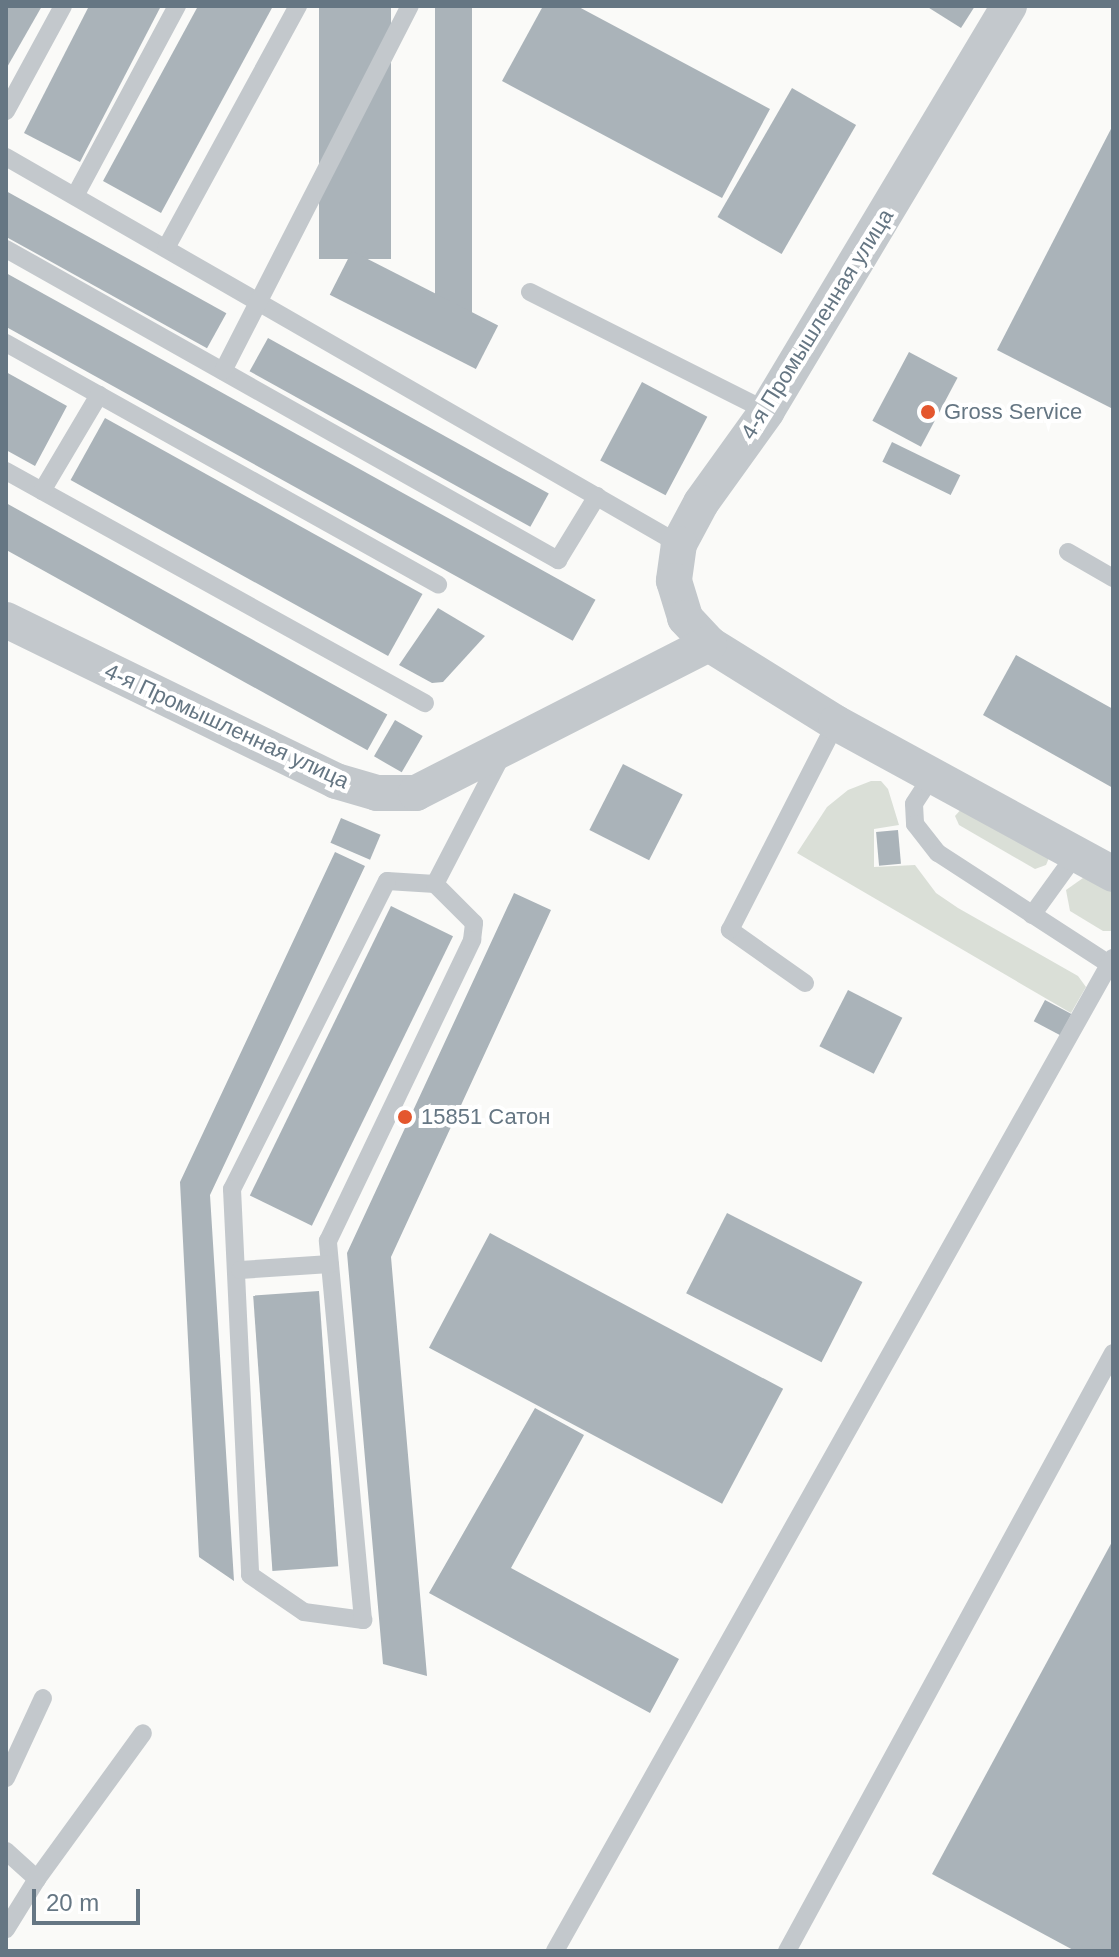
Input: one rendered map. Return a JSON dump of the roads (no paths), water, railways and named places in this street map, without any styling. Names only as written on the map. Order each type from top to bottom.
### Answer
[{"type":"street","name":"4-я Промышленная улица","points":[[1009,6],[767,411],[701,503],[679,544],[674,581],[685,618],[709,644],[836,723],[1113,874]]},
{"type":"street","name":"4-я Промышленная улица","points":[[6,620],[336,781],[377,793],[416,793],[709,644]]},
{"type":"lane","points":[[6,111],[63,6]]},
{"type":"lane","points":[[75,196],[177,6]]},
{"type":"lane","points":[[166,248],[298,6]]},
{"type":"lane","points":[[223,371],[410,6]]},
{"type":"lane","points":[[6,157],[679,544]]},
{"type":"lane","points":[[6,249],[558,560],[597,496]]},
{"type":"lane","points":[[530,292],[767,411]]},
{"type":"lane","points":[[6,343],[438,584]]},
{"type":"lane","points":[[42,491],[99,395]]},
{"type":"lane","points":[[6,471],[425,703]]},
{"type":"lane","points":[[1068,552],[1113,578]]},
{"type":"lane","points":[[805,983],[730,930],[836,723]]},
{"type":"lane","points":[[435,884],[506,747]]},
{"type":"lane","points":[[555,1951],[1111,961],[1032,915],[938,853],[915,824],[914,804],[932,776]]},
{"type":"lane","points":[[1032,915],[1076,854]]},
{"type":"lane","points":[[387,881],[435,884],[474,923],[472,940],[328,1241],[363,1620],[304,1612],[250,1575],[240,1270],[232,1189],[387,881]]},
{"type":"lane","points":[[240,1270],[330,1264]]},
{"type":"lane","points":[[787,1951],[1113,1353]]},
{"type":"lane","points":[[6,1778],[43,1698]]},
{"type":"lane","points":[[6,1929],[37,1879],[143,1733]]},
{"type":"lane","points":[[6,1851],[37,1879]]},
{"type":"place","name":"Gross Service","points":[[928,412]]},
{"type":"place","name":"15851 Сатон","points":[[405,1117]]}]
